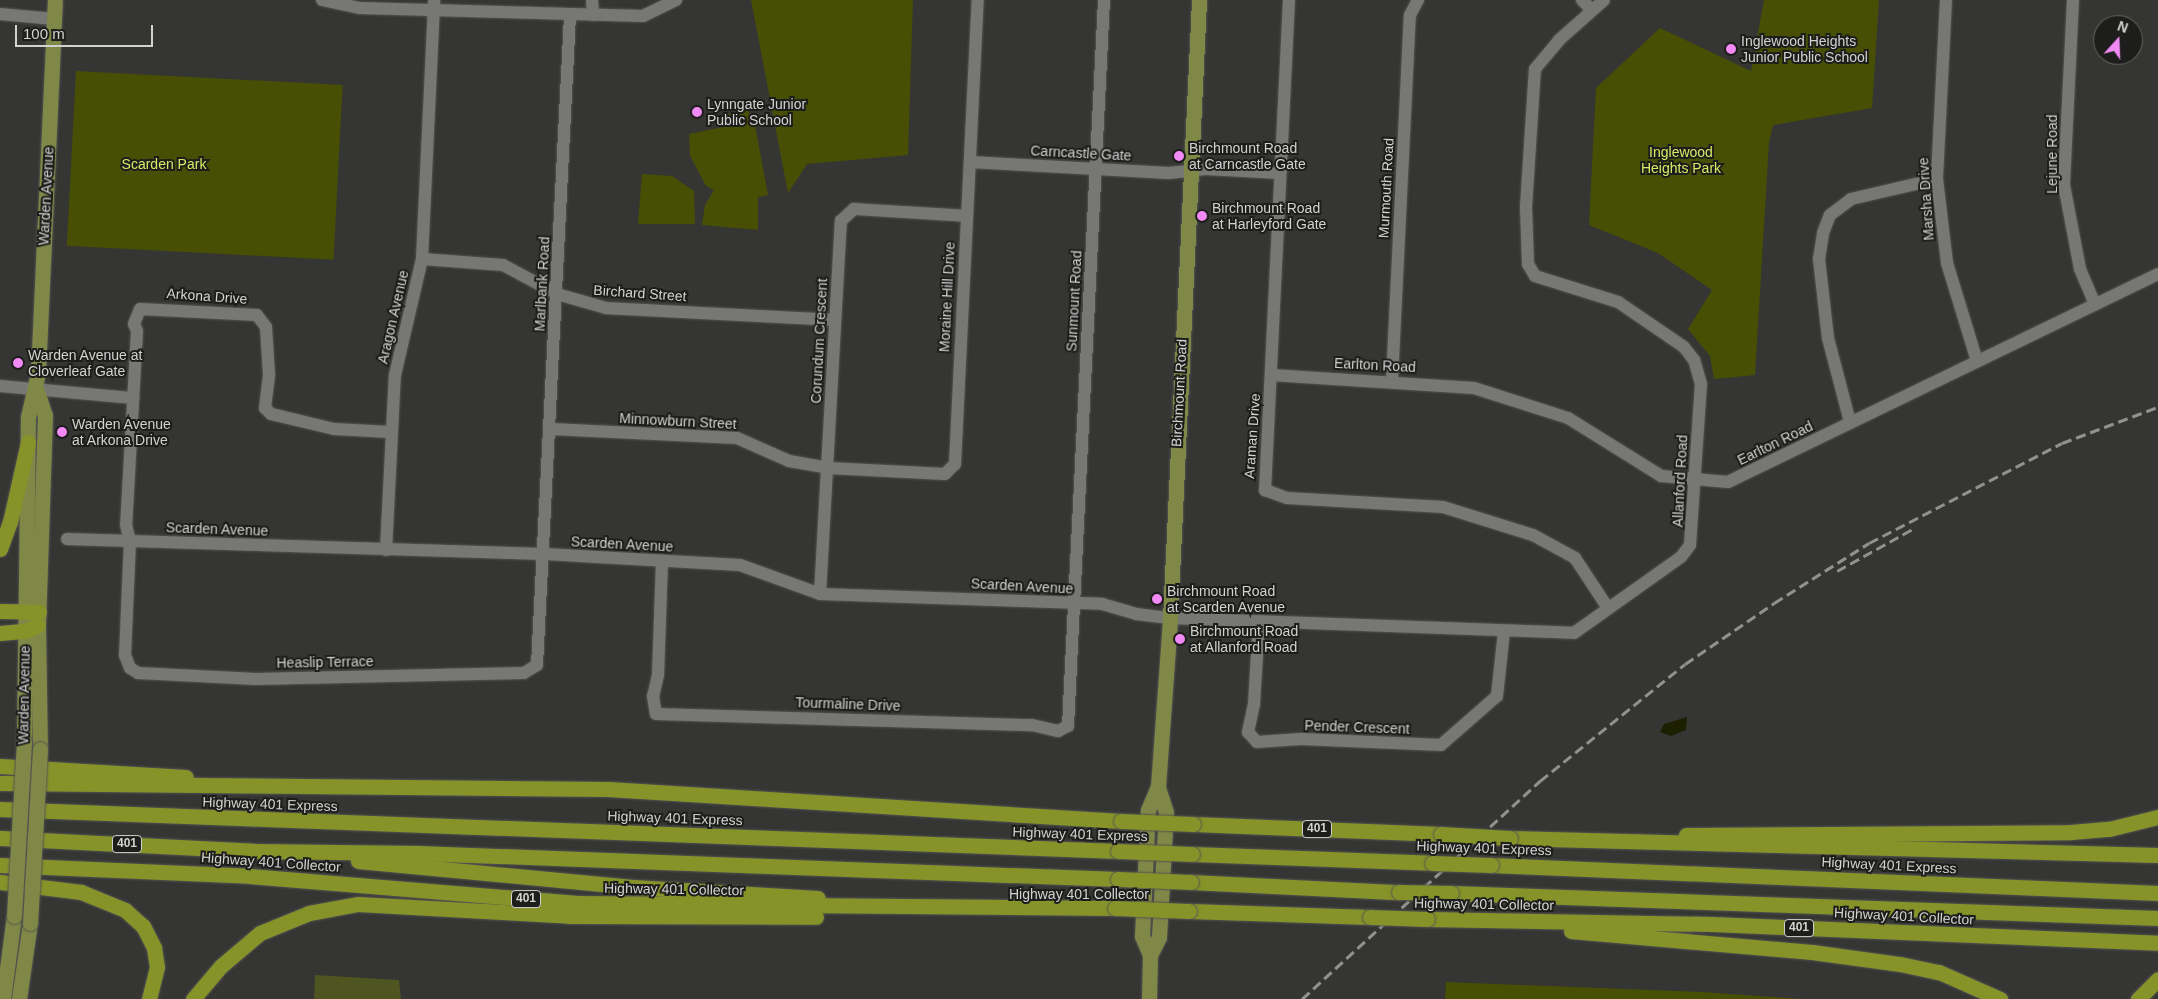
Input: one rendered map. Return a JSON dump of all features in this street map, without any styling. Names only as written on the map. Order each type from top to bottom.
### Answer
[{"type":"highway","points":[[0,549],[10,522],[28,442]]},
{"type":"highway","points":[[0,611],[32,620]]},
{"type":"highway","points":[[0,632],[32,620]]},
{"type":"highway","points":[[0,766],[90,774],[189,777],[289,788]]},
{"type":"highway","name":"401","points":[[0,783],[289,788],[608,789],[1121,822],[1619,843],[2158,855]]},
{"type":"highway","name":"Highway 401 Express","points":[[0,809],[1432,862],[2158,893]]},
{"type":"highway","points":[[1619,843],[1663,836],[2071,832],[2108,830],[2158,816]]},
{"type":"highway","name":"401","points":[[0,838],[254,851],[418,853],[1118,879],[1399,892],[2158,918]]},
{"type":"highway","points":[[254,851],[633,887],[1053,911]]},
{"type":"highway","name":"Highway 401 Collector","points":[[0,865],[249,876],[575,904],[1053,911],[1115,908],[1433,919],[1712,924],[2158,943]]},
{"type":"highway","points":[[0,882],[81,892],[125,910],[143,926],[154,948],[156,967],[149,999]]},
{"type":"highway","points":[[194,999],[221,966],[260,933],[310,913],[358,904],[570,916],[721,919],[1053,911]]},
{"type":"highway","points":[[1433,919],[1812,952],[1900,964],[1939,972],[2000,999]]},
{"type":"highway","points":[[2138,999],[2158,979]]},
{"type":"main road","name":"Warden Avenue","points":[[20,999],[30,923],[40,749],[32,620],[28,417],[37,391],[55,0]]},
{"type":"main road","name":"Birchmount Road","points":[[1149,999],[1150,955],[1142,936],[1148,810],[1158,787],[1170,618],[1199,0]]},
{"type":"main road","name":"Warden Avenue","points":[[3,999],[14,916],[45,415],[37,391]]},
{"type":"street","points":[[322,0],[342,6],[434,6],[570,15],[643,16],[676,0]]},
{"type":"street","points":[[592,0],[593,15]]},
{"type":"street","name":"Moraine Hill Drive","points":[[828,468],[945,474],[954,464],[978,0]]},
{"type":"street","name":"Sunmount Road","points":[[1074,603],[1104,0]]},
{"type":"street","name":"Araman Drive","points":[[1289,0],[1271,375],[1263,483],[1269,494],[1423,504],[1449,508],[1533,535],[1574,558],[1608,608]]},
{"type":"street","name":"Murmouth Road","points":[[1392,380],[1410,15],[1418,0]]},
{"type":"street","points":[[1582,0],[1592,10]]},
{"type":"street","name":"Allanford Road","points":[[1170,618],[1567,635],[1686,552],[1692,536],[1701,384],[1690,354],[1618,302],[1535,276],[1528,264],[1526,207],[1535,70],[1559,40],[1604,0]]},
{"type":"street","name":"Marsha Drive","points":[[1946,0],[1937,179],[1947,263],[1977,362]]},
{"type":"street","name":"Lejune Road","points":[[2073,0],[2064,184],[2080,269],[2095,304]]},
{"type":"street","name":"Aragon Avenue","points":[[386,550],[390,432],[395,375],[422,259],[434,6]]},
{"type":"street","points":[[0,14],[54,19]]},
{"type":"street","name":"Marlbank Road","points":[[544,554],[570,15]]},
{"type":"street","name":"Carncastle Gate","points":[[970,162],[1096,168],[1280,173]]},
{"type":"street","points":[[1850,422],[1828,338],[1819,259],[1823,233],[1830,215],[1851,199],[1937,179]]},
{"type":"street","name":"Corundum Crescent","points":[[820,594],[841,221],[847,212],[854,209],[967,216]]},
{"type":"street","name":"Birchard Street","points":[[422,259],[503,265],[557,294],[606,308],[835,320]]},
{"type":"street","name":"Earlton Road","points":[[1271,375],[1392,380],[1474,388],[1568,418],[1652,473],[1696,479],[1736,479],[2158,274]]},
{"type":"street","name":"Arkona Drive","points":[[130,541],[126,525],[137,331],[134,324],[140,309],[249,313],[262,319],[266,327],[269,374],[265,408],[271,414],[334,429],[390,432]]},
{"type":"street","points":[[0,386],[37,391],[133,398]]},
{"type":"street","name":"Minnowburn Street","points":[[551,429],[736,438],[789,461],[828,468]]},
{"type":"street","name":"Scarden Avenue","points":[[67,539],[544,554],[740,565],[820,594],[1074,603],[1170,618]]},
{"type":"street","name":"Heaslip Terrace","points":[[130,541],[125,655],[130,668],[138,673],[256,679],[524,673],[538,665],[544,554]]},
{"type":"street","name":"Tourmaline Drive","points":[[662,561],[658,675],[652,704],[656,714],[667,716],[703,714],[1032,725],[1063,730],[1070,721],[1074,603]]},
{"type":"street","name":"Pender Crescent","points":[[1259,622],[1254,704],[1248,732],[1257,742],[1301,739],[1441,745],[1497,696],[1504,632]]},
{"type":"green space","points":[[751,0],[913,0],[908,155],[807,164],[788,193]]},
{"type":"green space","name":"Inglewood Heights Park","points":[[1764,0],[1879,0],[1872,108],[1773,125],[1769,142],[1755,375],[1714,379],[1710,356],[1688,329],[1712,290],[1658,253],[1589,225],[1596,88],[1660,28],[1751,71]]},
{"type":"green space","name":"Scarden Park","points":[[76,71],[343,85],[333,260],[67,246]]},
{"type":"green space","points":[[747,109],[754,120],[768,195],[758,197],[758,230],[702,225],[705,205],[714,190],[706,186],[690,156],[689,134],[728,126],[725,115]]},
{"type":"green space","points":[[642,174],[672,176],[694,191],[695,224],[638,224]]},
{"type":"green space","points":[[1446,982],[1702,992],[1803,999],[1445,999]]},
{"type":"shaded area","points":[[1687,717],[1686,730],[1671,736],[1660,732],[1664,724]]},
{"type":"building","points":[[315,975],[399,980],[401,999],[314,999]]},
{"type":"railway","points":[[1302,999],[1540,781],[1685,664],[1774,603],[1869,543],[2062,443],[2158,407]]},
{"type":"railway","points":[[1837,571],[1916,527]]},
{"type":"place","name":"Inglewood Heights Junior Public School","points":[[1731,49]]},
{"type":"place","name":"Lynngate Junior Public School","points":[[697,112]]},
{"type":"place","name":"Birchmount Road at Carncastle Gate","points":[[1179,156]]},
{"type":"place","name":"Birchmount Road at Harleyford Gate","points":[[1202,216]]},
{"type":"place","name":"Warden Avenue at Cloverleaf Gate","points":[[18,363]]},
{"type":"place","name":"Warden Avenue at Arkona Drive","points":[[62,432]]},
{"type":"place","name":"Birchmount Road at Scarden Avenue","points":[[1157,599]]},
{"type":"place","name":"Birchmount Road at Allanford Road","points":[[1180,639]]}]
